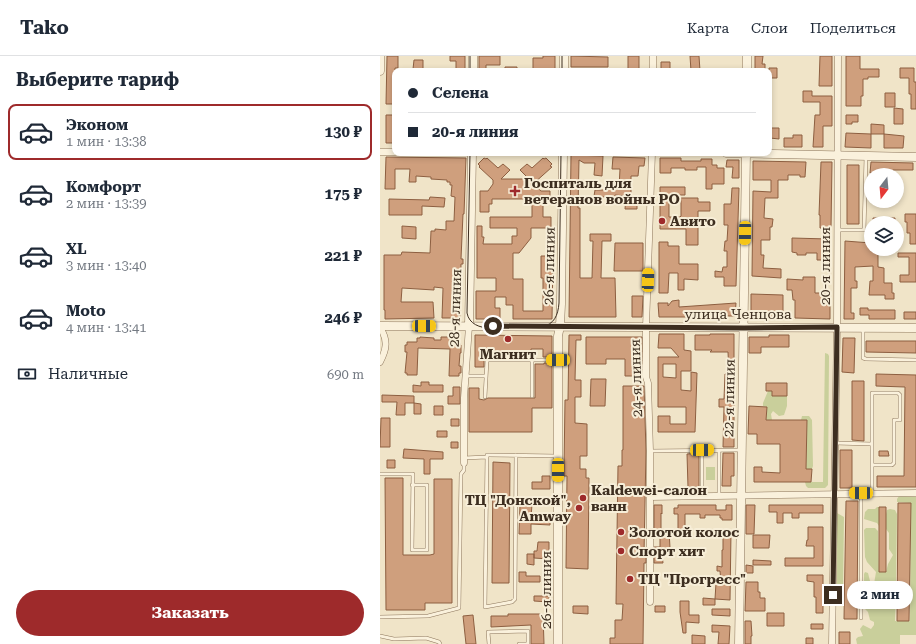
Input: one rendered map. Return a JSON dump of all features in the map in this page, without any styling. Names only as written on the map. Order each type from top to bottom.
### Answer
[{"type":"street","points":[[380,56],[380,71]]},
{"type":"street","points":[[473,56],[473,68]]},
{"type":"street","points":[[564,56],[564,68]]},
{"type":"street","points":[[653,56],[653,68]]},
{"type":"street","points":[[747,56],[747,68]]},
{"type":"street","name":"20-я линия","points":[[832,644],[837,327],[838,56]]},
{"type":"street","points":[[380,152],[392,152]]},
{"type":"street","points":[[772,154],[916,156]]},
{"type":"street","name":"28-я линия","points":[[464,461],[465,376],[469,326],[472,156]]},
{"type":"street","name":"26-я линия","points":[[558,644],[558,336],[560,326],[563,156]]},
{"type":"street","name":"24-я линия","points":[[650,602],[650,451],[648,383],[646,377],[646,327],[652,156]]},
{"type":"street","name":"22-я линия","points":[[739,644],[746,156]]},
{"type":"street","name":"улица Ченцова","points":[[380,327],[560,326],[916,328]]},
{"type":"street","points":[[380,327],[387,345],[380,362]]},
{"type":"street","points":[[650,497],[834,493],[916,493]]},
{"type":"lane","points":[[837,230],[864,230],[866,155]]},
{"type":"lane","points":[[863,328],[863,358],[916,360]]},
{"type":"lane","points":[[485,397],[486,362],[488,360],[558,360]]},
{"type":"lane","points":[[532,360],[532,396]]},
{"type":"lane","points":[[465,376],[486,376]]},
{"type":"lane","points":[[872,493],[872,393],[898,393],[900,395],[900,420]]},
{"type":"lane","points":[[872,465],[892,465],[894,463],[894,420],[905,420]]},
{"type":"lane","points":[[835,443],[872,444]]},
{"type":"lane","points":[[702,450],[702,496]]},
{"type":"lane","points":[[719,450],[720,496]]},
{"type":"lane","points":[[650,451],[741,450]]},
{"type":"lane","points":[[380,617],[428,616],[459,608],[461,474],[464,470],[464,461],[487,457],[489,455],[558,456]]},
{"type":"lane","points":[[487,457],[485,607],[512,602],[515,599],[516,455]]},
{"type":"lane","points":[[380,474],[412,474],[412,485],[412,550],[427,550],[427,485],[412,485]]},
{"type":"lane","points":[[861,493],[861,618]]},
{"type":"lane","points":[[489,644],[488,632],[528,631],[528,644],[519,644]]},
{"type":"lane","points":[[380,636],[394,639],[426,638],[440,642],[440,644]]},
{"type":"lane","points":[[394,639],[395,644]]},
{"type":"green space","points":[[825,353],[829,356],[828,485],[825,488],[808,488],[805,482],[823,482]]},
{"type":"green space","points":[[768,391],[772,391],[772,396],[787,396],[787,406],[784,415],[779,416],[773,411],[771,414],[772,420],[766,420],[767,407],[763,406]]},
{"type":"green space","points":[[802,416],[809,416],[812,420],[812,469],[806,469],[807,420],[801,420]]},
{"type":"green space","points":[[706,467],[715,467],[715,480],[706,480]]},
{"type":"green space","points":[[899,496],[916,497],[916,635],[900,635],[900,644],[857,644],[856,639],[863,636],[860,629],[863,625],[871,629],[874,625],[874,622],[870,620],[868,612],[864,608],[864,574],[865,572],[868,573],[871,585],[873,585],[876,572],[867,562],[865,557],[864,530],[866,528],[875,528],[878,531],[879,572],[886,572],[893,555],[889,549],[889,533],[886,529],[886,514],[887,510],[890,509],[895,510],[897,514],[896,582],[894,588],[896,593],[895,621],[910,621],[911,503],[897,502]]},
{"type":"green space","points":[[879,507],[879,526],[877,523],[864,519],[865,512],[868,509],[875,509]]},
{"type":"green space","points":[[837,513],[844,517],[843,592],[840,601],[837,599]]},
{"type":"building","points":[[387,56],[398,56],[398,68],[392,68],[392,104],[386,104]]},
{"type":"building","points":[[450,56],[465,56],[465,68],[456,68],[456,61],[450,61]]},
{"type":"building","points":[[479,56],[500,56],[500,65],[486,65],[486,68],[479,68]]},
{"type":"building","points":[[543,56],[555,56],[555,68],[533,68],[533,58],[543,58]]},
{"type":"building","points":[[571,56],[608,57],[608,67],[571,67]]},
{"type":"building","points":[[628,56],[639,56],[639,68],[628,68]]},
{"type":"building","points":[[690,56],[699,56],[700,68],[691,68]]},
{"type":"building","points":[[755,56],[763,56],[762,64],[765,64],[765,68],[755,68]]},
{"type":"building","points":[[820,56],[832,56],[832,86],[819,86]]},
{"type":"building","points":[[846,56],[860,56],[860,69],[879,69],[879,77],[868,77],[868,79],[863,79],[863,96],[861,96],[861,106],[846,106]]},
{"type":"building","points":[[414,60],[423,60],[423,68],[413,68]]},
{"type":"building","points":[[661,62],[670,62],[670,68],[661,68]]},
{"type":"building","points":[[505,67],[517,67],[517,68]]},
{"type":"building","points":[[772,68],[777,68],[777,78],[772,78]]},
{"type":"building","points":[[900,68],[914,68],[914,82],[916,82],[916,109],[911,109],[909,78],[900,78]]},
{"type":"building","points":[[803,91],[812,91],[812,96],[832,96],[832,126],[823,126],[823,147],[813,147],[815,115],[820,115],[820,102],[803,102]]},
{"type":"building","points":[[885,93],[895,93],[895,107],[885,107]]},
{"type":"building","points":[[894,108],[903,109],[903,124],[894,124]]},
{"type":"building","points":[[386,115],[392,115],[392,143],[386,143]]},
{"type":"building","points":[[846,115],[858,115],[858,122],[846,124]]},
{"type":"building","points":[[871,124],[884,125],[884,134],[871,134]]},
{"type":"building","points":[[772,128],[779,128],[779,139],[772,138]]},
{"type":"building","points":[[846,133],[871,134],[871,148],[845,147]]},
{"type":"building","points":[[884,134],[904,136],[903,148],[884,148]]},
{"type":"building","points":[[793,135],[802,135],[802,147],[784,147],[784,138],[793,138]]},
{"type":"building","points":[[571,156],[603,156],[602,176],[594,175],[595,163],[584,163],[579,160],[578,208],[580,208],[580,278],[592,278],[593,241],[590,241],[590,234],[611,234],[611,241],[602,241],[601,278],[615,278],[616,317],[569,317]]},
{"type":"building","points":[[386,157],[466,158],[461,259],[463,259],[463,264],[461,264],[460,318],[442,318],[443,288],[434,287],[434,290],[402,288],[401,302],[433,302],[434,318],[385,319],[384,255],[401,255],[402,252],[430,253],[431,231],[435,231],[435,229],[446,230],[446,221],[454,221],[455,197],[451,196],[452,185],[450,185],[450,182],[447,182],[447,180],[416,176],[416,182],[409,182],[410,169],[395,169],[395,189],[385,189]]},
{"type":"building","points":[[613,157],[645,158],[644,166],[639,166],[638,176],[631,176],[631,201],[637,201],[637,209],[625,209],[626,196],[615,195],[615,198],[594,196],[595,190],[605,190],[605,187],[619,188],[620,169],[612,169]]},
{"type":"building","points":[[484,158],[487,158],[498,168],[503,164],[510,170],[501,179],[529,179],[520,170],[527,164],[532,168],[543,158],[546,158],[552,164],[550,166],[552,167],[533,184],[541,191],[550,191],[550,199],[543,199],[543,217],[551,217],[551,228],[531,228],[531,238],[519,253],[513,253],[513,279],[523,279],[523,311],[543,311],[541,256],[553,256],[552,319],[513,319],[513,305],[506,305],[506,297],[495,297],[495,308],[500,308],[500,319],[476,319],[476,291],[496,291],[496,278],[477,278],[477,226],[482,226],[482,237],[484,237],[483,244],[512,244],[512,236],[517,236],[517,228],[490,228],[490,217],[532,217],[532,199],[492,199],[492,204],[489,204],[489,212],[480,212],[480,191],[488,191],[493,184],[493,180],[479,167],[480,166],[478,164]]},
{"type":"building","points":[[660,158],[681,158],[681,161],[701,161],[701,159],[712,159],[712,165],[717,165],[717,168],[724,168],[724,184],[712,184],[712,189],[706,189],[706,167],[697,167],[697,170],[671,168],[671,173],[660,173]]},
{"type":"building","points":[[727,160],[739,160],[739,178],[732,178],[733,167],[726,167]]},
{"type":"building","points":[[753,161],[806,162],[805,177],[800,177],[800,175],[788,175],[788,180],[778,180],[778,198],[765,198],[764,218],[773,219],[772,227],[770,227],[770,240],[761,240],[761,255],[764,255],[763,268],[781,269],[781,278],[752,276],[753,191],[771,192],[771,180],[753,180]]},
{"type":"building","points":[[821,162],[832,162],[831,228],[820,228]]},
{"type":"building","points":[[871,162],[913,163],[913,170],[904,170],[904,168],[870,168]]},
{"type":"building","points":[[847,165],[859,165],[859,224],[847,224]]},
{"type":"building","points":[[660,187],[685,187],[685,195],[669,195],[669,217],[681,216],[681,198],[698,198],[698,202],[710,202],[710,211],[698,211],[698,245],[686,245],[686,229],[660,229]]},
{"type":"building","points":[[732,188],[739,188],[736,286],[724,286],[724,277],[715,277],[715,271],[722,272],[723,267],[727,267],[727,251],[724,251],[725,241],[727,241],[728,225],[724,225],[724,204],[731,204]]},
{"type":"building","points":[[430,197],[445,198],[444,207],[422,206],[422,215],[389,215],[389,199],[429,200]]},
{"type":"building","points":[[905,214],[916,214],[916,244],[910,244],[910,233],[907,233]]},
{"type":"building","points":[[402,226],[416,227],[416,239],[402,238]]},
{"type":"building","points":[[792,238],[828,239],[828,260],[817,260],[817,253],[797,255],[797,253],[792,252]]},
{"type":"building","points":[[845,241],[864,242],[864,256],[878,256],[878,267],[884,268],[884,283],[892,283],[892,293],[894,293],[894,299],[885,299],[885,295],[869,295],[870,281],[873,281],[873,266],[855,267],[855,281],[857,281],[857,288],[851,288],[851,313],[854,313],[854,319],[844,319]]},
{"type":"building","points":[[659,242],[668,242],[668,246],[679,246],[679,264],[698,264],[698,280],[684,279],[684,290],[678,290],[678,273],[669,273],[668,293],[659,293]]},
{"type":"building","points":[[615,243],[643,243],[643,271],[614,271]]},
{"type":"building","points":[[904,253],[916,253],[916,282],[900,282],[900,275],[909,275],[909,257],[898,257],[904,256]]},
{"type":"building","points":[[803,277],[815,277],[815,293],[830,293],[830,319],[795,318],[795,300],[793,300],[792,290],[787,290],[787,279],[803,280]]},
{"type":"building","points":[[751,294],[783,295],[783,318],[751,317]]},
{"type":"building","points":[[632,296],[643,296],[642,317],[632,317]]},
{"type":"building","points":[[679,300],[679,307],[736,303],[735,316],[694,313],[694,317],[659,317],[658,303],[668,303],[668,306],[672,301]]},
{"type":"building","points":[[860,308],[868,308],[868,310],[895,310],[895,319],[869,319],[869,315],[860,315]]},
{"type":"building","points":[[904,312],[916,312],[916,319],[904,319]]},
{"type":"building","points":[[659,334],[684,334],[684,350],[691,351],[691,371],[681,371],[681,390],[691,391],[691,372],[697,373],[695,432],[658,432],[658,416],[670,416],[670,424],[686,424],[686,407],[658,407],[658,357],[679,357],[671,348],[658,348]],"holes":[[[663,364],[676,364],[676,378],[663,377]]]},
{"type":"building","points":[[734,334],[734,447],[723,447],[724,407],[719,407],[719,399],[724,399],[725,374],[729,374],[728,352],[695,350],[695,335]]},
{"type":"building","points":[[475,335],[552,336],[552,357],[543,357],[543,349],[531,349],[531,355],[484,355],[484,367],[475,367]]},
{"type":"building","points":[[569,335],[581,335],[581,340],[576,340],[575,380],[581,380],[581,397],[575,397],[575,423],[587,424],[587,456],[580,456],[580,469],[586,469],[586,478],[589,478],[588,569],[566,568],[567,476],[564,476],[564,468],[565,400],[568,400]]},
{"type":"building","points":[[769,335],[789,335],[789,347],[761,347],[761,353],[749,353],[749,337],[769,337]]},
{"type":"building","points":[[420,337],[441,340],[441,337],[448,337],[450,338],[450,343],[460,343],[461,353],[459,366],[461,366],[461,373],[459,373],[459,376],[449,376],[450,349],[418,348],[417,375],[407,375],[407,373],[405,373],[407,352],[405,352],[405,345],[407,345],[407,342],[417,342],[417,338]]},
{"type":"building","points":[[586,337],[642,337],[642,376],[625,376],[625,359],[606,359],[606,364],[586,364]]},
{"type":"building","points":[[843,338],[855,338],[854,373],[842,372]]},
{"type":"building","points":[[866,341],[916,341],[916,353],[866,352]]},
{"type":"building","points":[[552,363],[552,408],[532,408],[532,432],[469,432],[469,388],[479,388],[479,399],[484,400],[488,398],[535,398],[535,364]]},
{"type":"building","points":[[876,374],[916,375],[916,487],[877,487],[877,476],[904,476],[905,387],[876,386]]},
{"type":"building","points":[[591,379],[606,379],[605,406],[590,406]]},
{"type":"building","points":[[852,381],[864,381],[864,441],[852,440]]},
{"type":"building","points":[[421,382],[429,382],[429,385],[443,385],[443,392],[413,392],[413,385],[421,386]]},
{"type":"building","points":[[766,383],[787,383],[787,396],[772,396],[772,391],[766,391]]},
{"type":"building","name":"ТЦ \"Прогресс\"","points":[[623,386],[644,386],[646,451],[644,554],[646,554],[646,563],[644,563],[643,644],[610,644],[610,638],[615,638],[615,620],[622,620],[623,604],[616,604],[618,466],[622,466],[623,450]]},
{"type":"building","points":[[453,387],[460,387],[460,404],[448,404],[448,396],[453,396]]},
{"type":"building","points":[[382,395],[414,396],[414,403],[405,403],[405,415],[396,415],[397,402],[382,402]]},
{"type":"building","points":[[414,403],[421,404],[421,414],[414,414]]},
{"type":"building","points":[[434,406],[443,406],[443,415],[434,415]]},
{"type":"building","points":[[749,406],[767,407],[766,420],[807,420],[806,469],[812,469],[811,482],[754,482],[754,467],[762,467],[762,472],[780,473],[780,444],[757,444],[757,434],[748,434]]},
{"type":"building","points":[[381,418],[390,418],[390,447],[380,447]]},
{"type":"building","points":[[451,419],[459,419],[459,426],[451,426]]},
{"type":"building","points":[[437,431],[447,431],[447,437],[437,437]]},
{"type":"building","points":[[451,442],[458,442],[458,448],[451,448]]},
{"type":"building","points":[[404,449],[443,452],[443,459],[430,459],[430,474],[424,474],[424,459],[403,458]]},
{"type":"building","points":[[840,450],[852,450],[852,488],[840,488]]},
{"type":"building","points":[[879,451],[888,451],[889,456],[879,456]]},
{"type":"building","points":[[699,453],[699,487],[688,487],[687,454]]},
{"type":"building","points":[[723,453],[734,453],[734,476],[731,476],[731,486],[722,486]]},
{"type":"building","points":[[387,460],[395,460],[395,468],[387,468]]},
{"type":"building","points":[[493,462],[510,463],[509,583],[492,583]]},
{"type":"building","points":[[542,476],[550,476],[550,489],[532,489],[532,482],[542,482]]},
{"type":"building","points":[[385,478],[403,478],[403,555],[434,554],[434,479],[452,479],[452,603],[425,603],[425,610],[386,610]]},
{"type":"building","points":[[846,501],[858,501],[857,619],[844,619]]},
{"type":"building","points":[[898,503],[911,503],[909,621],[897,621]]},
{"type":"building","points":[[520,504],[532,504],[531,518],[550,519],[550,525],[531,524],[531,534],[519,534]]},
{"type":"building","points":[[654,505],[662,505],[661,530],[669,530],[670,548],[673,548],[673,554],[662,554],[663,563],[654,563],[654,547],[660,547],[660,537],[654,537]]},
{"type":"building","points":[[678,505],[716,505],[716,510],[726,510],[726,505],[732,505],[732,520],[722,520],[720,515],[705,515],[705,518],[700,518],[700,514],[685,514],[685,532],[678,532],[678,514],[674,514],[674,508],[678,508]]},
{"type":"building","points":[[746,505],[755,505],[754,534],[746,534]]},
{"type":"building","points":[[769,505],[823,505],[823,513],[799,513],[799,518],[792,518],[792,513],[783,513],[783,523],[777,523],[777,512],[769,512]]},
{"type":"building","points":[[879,507],[886,507],[886,572],[879,572]]},
{"type":"building","points":[[808,527],[823,527],[823,566],[785,566],[785,558],[814,558],[814,546],[806,546],[808,540]]},
{"type":"building","points":[[722,532],[731,532],[730,600],[715,599],[716,583],[721,583],[720,571],[717,571],[717,566],[722,567]]},
{"type":"building","points":[[753,535],[770,535],[769,548],[753,548]]},
{"type":"building","points":[[538,542],[549,542],[549,559],[534,558],[534,551],[537,551]]},
{"type":"building","points":[[527,554],[534,554],[534,565],[527,564]]},
{"type":"building","points":[[753,560],[771,561],[771,565],[753,565]]},
{"type":"building","points":[[746,565],[753,566],[753,573],[746,573]]},
{"type":"building","points":[[519,572],[526,572],[526,576],[540,576],[540,582],[519,582]]},
{"type":"building","points":[[807,575],[823,575],[823,613],[816,613],[814,582],[807,581]]},
{"type":"building","points":[[746,582],[758,582],[758,592],[760,592],[760,598],[765,598],[765,611],[745,611]]},
{"type":"building","points":[[534,596],[549,596],[549,602],[534,601]]},
{"type":"building","points":[[703,598],[715,599],[715,605],[703,605]]},
{"type":"building","points":[[680,601],[689,601],[689,615],[699,615],[699,623],[686,622],[686,633],[683,633]]},
{"type":"building","points":[[573,606],[588,606],[588,614],[573,613]]},
{"type":"building","points":[[655,606],[665,606],[665,612],[655,612]]},
{"type":"building","points":[[712,609],[730,609],[730,616],[712,615]]},
{"type":"building","points":[[767,613],[784,613],[784,626],[767,626]]},
{"type":"building","points":[[508,614],[543,614],[544,644],[531,644],[531,625],[491,627],[491,616],[508,616]]},
{"type":"building","points":[[473,615],[476,644],[466,644],[463,616]]},
{"type":"building","points":[[745,621],[751,621],[751,644],[745,644]]},
{"type":"building","points":[[811,624],[823,624],[823,629],[811,629]]},
{"type":"building","points":[[712,625],[730,626],[729,644],[718,644],[719,632],[712,632]]},
{"type":"building","points":[[839,632],[850,632],[850,644],[839,644]]},
{"type":"building","points":[[692,635],[705,636],[705,644],[692,644]]},
{"type":"building","points":[[806,638],[813,638],[813,644],[806,644]]},
{"type":"tram line","points":[[470,56],[470,68]]},
{"type":"tram line","points":[[562,56],[562,68]]},
{"type":"tram line","points":[[470,156],[467,313],[470,320],[476,325],[490,328],[542,327],[550,324],[555,319],[558,312],[561,156]]},
{"type":"place","name":"Госпиталь для ветеранов войны РО","points":[[515,191]]},
{"type":"place","name":"Авито","points":[[662,221]]},
{"type":"place","name":"Магнит","points":[[508,339]]},
{"type":"place","name":"Kaldewei-салон ванн","points":[[583,498]]},
{"type":"place","name":"ТЦ \"Донской\", Amway","points":[[579,508]]},
{"type":"place","name":"Золотой колос","points":[[621,532]]},
{"type":"place","name":"Спорт хит","points":[[621,551]]},
{"type":"place","name":"ТЦ \"Прогресс\"","points":[[630,579]]},
{"type":"route","points":[[493,326],[744,328],[837,327],[833,595]]}]
